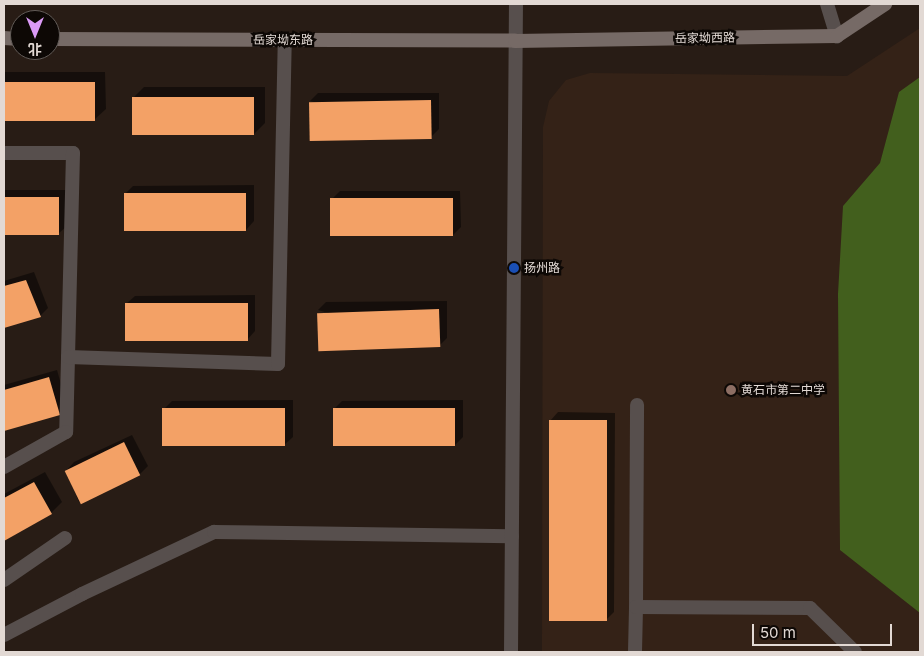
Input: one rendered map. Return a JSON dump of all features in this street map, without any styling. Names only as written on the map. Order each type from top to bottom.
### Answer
[{"type":"main road","points":[[837,36],[885,4]]},
{"type":"main road","name":"岳家坳西路","points":[[515,41],[837,36]]},
{"type":"main road","name":"岳家坳东路","points":[[60,39],[515,41]]},
{"type":"street","points":[[511,652],[516,4]]},
{"type":"street","points":[[827,4],[837,36]]},
{"type":"street","points":[[68,357],[278,364],[285,40]]},
{"type":"street","points":[[4,153],[73,154],[66,432],[4,467]]},
{"type":"street","points":[[635,652],[637,405]]},
{"type":"street","points":[[4,634],[214,532],[512,536]]},
{"type":"street","points":[[4,580],[65,538]]},
{"type":"street","points":[[636,607],[810,608],[855,652]]},
{"type":"shaded area","name":"黄石市第二中学","points":[[920,28],[920,652],[542,652],[543,127],[549,101],[566,80],[590,73],[847,76]]},
{"type":"green space","points":[[920,77],[920,613],[840,550],[838,294],[843,206],[880,163],[899,92]]},
{"type":"building","points":[[4,82],[95,82],[95,121],[4,121]]},
{"type":"building","points":[[132,97],[254,97],[254,135],[132,135]]},
{"type":"building","points":[[431,100],[432,139],[310,141],[309,102]]},
{"type":"building","points":[[124,193],[246,193],[246,231],[124,231]]},
{"type":"building","points":[[4,197],[59,197],[59,235],[4,235]]},
{"type":"building","points":[[330,198],[453,198],[453,236],[330,236]]},
{"type":"building","points":[[26,280],[41,317],[4,328],[4,286]]},
{"type":"building","points":[[125,303],[248,303],[248,341],[125,341]]},
{"type":"building","points":[[439,309],[440,347],[318,351],[317,313]]},
{"type":"building","points":[[49,377],[60,415],[4,431],[4,390]]},
{"type":"building","points":[[162,408],[285,408],[285,446],[162,446]]},
{"type":"building","points":[[333,408],[455,408],[455,446],[333,446]]},
{"type":"building","points":[[549,420],[607,420],[607,621],[549,621]]},
{"type":"building","points":[[124,442],[140,475],[81,504],[65,471]]},
{"type":"building","points":[[34,482],[52,514],[4,541],[4,498]]},
{"type":"place","name":"扬州路","points":[[514,268]]},
{"type":"place","name":"黄石市第二中学","points":[[731,390]]}]
